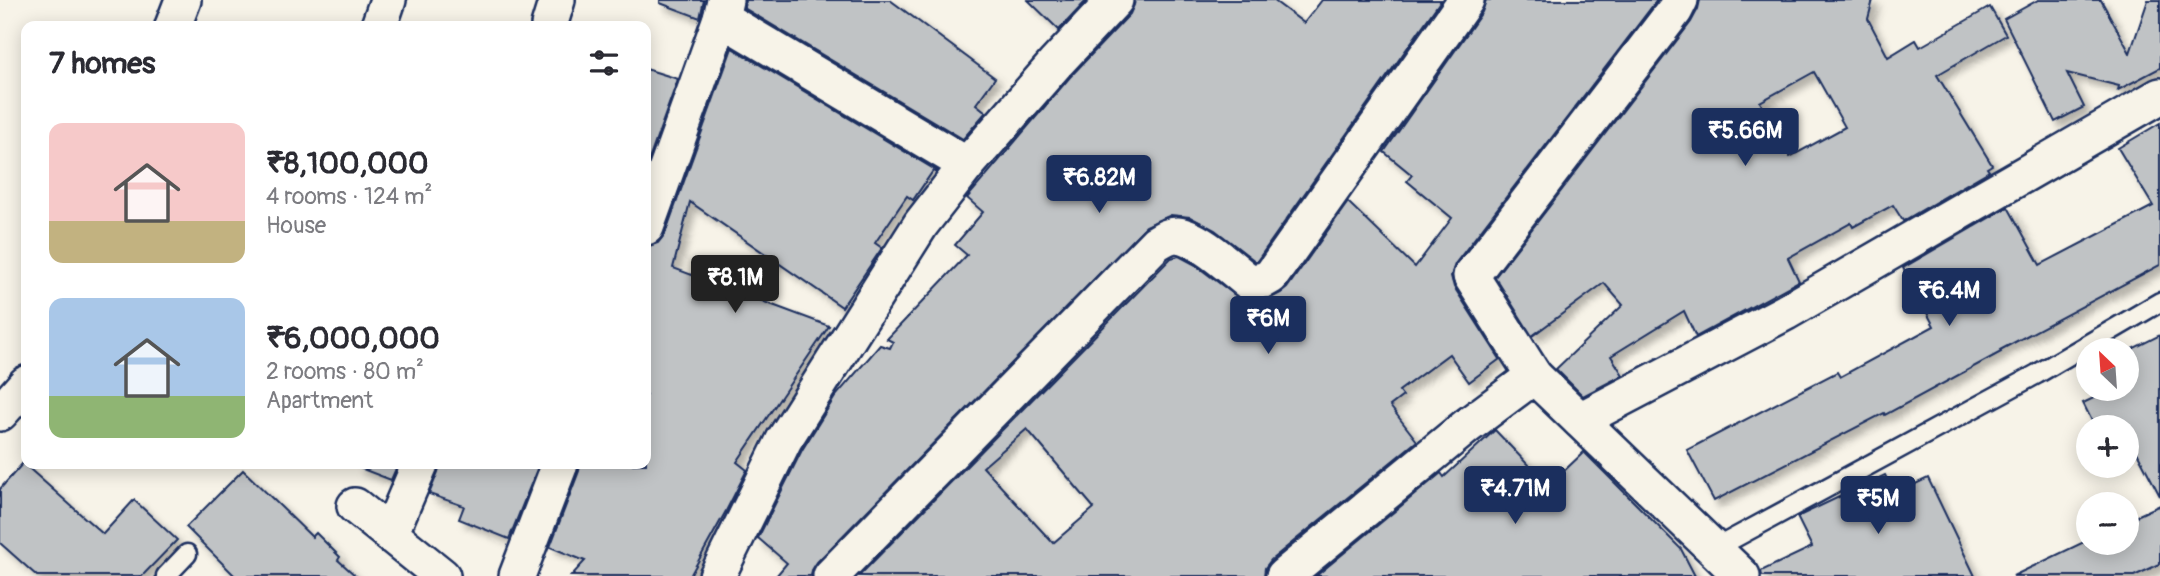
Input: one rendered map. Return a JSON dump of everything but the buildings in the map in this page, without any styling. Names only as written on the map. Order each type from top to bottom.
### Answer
[{"type":"street","points":[[175,21],[183,0]]},
{"type":"street","points":[[381,21],[388,0]]},
{"type":"street","points":[[551,21],[557,0]]},
{"type":"street","points":[[728,571],[784,440],[921,224],[967,165],[1115,0]]},
{"type":"street","points":[[831,576],[1156,243],[1167,236],[1179,235],[1195,241],[1249,282],[1271,276],[1466,0]]},
{"type":"street","points":[[1680,0],[1471,276],[1534,376],[1741,576]]},
{"type":"street","points":[[651,213],[723,9],[967,165]]},
{"type":"street","points":[[1580,420],[1786,312],[2160,96]]},
{"type":"street","points":[[1284,576],[1467,426],[1534,376]]},
{"type":"street","points":[[10,415],[21,394]]},
{"type":"street","points":[[390,534],[418,469]]},
{"type":"street","points":[[517,576],[558,469]]},
{"type":"street","points":[[355,506],[442,576]]},
{"type":"lane","points":[[1714,549],[2037,374],[2160,302]]},
{"type":"lane","points":[[166,576],[187,554]]}]
